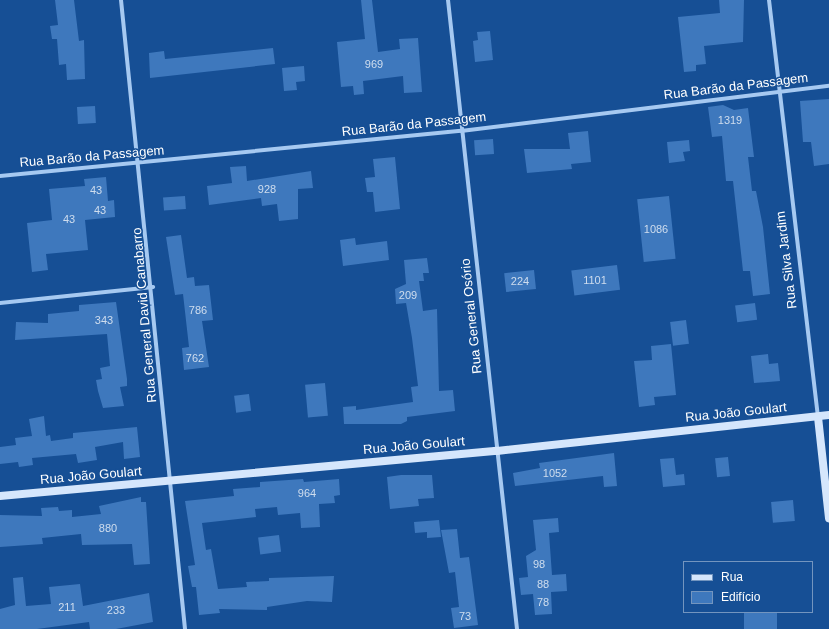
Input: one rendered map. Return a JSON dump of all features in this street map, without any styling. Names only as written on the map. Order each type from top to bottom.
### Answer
[{"type":"street","name":"Rua General David Canabarro","points":[[121,0],[153,287],[170,482],[185,629]]},
{"type":"street","name":"Rua General Osório","points":[[448,0],[461,131],[517,629]]},
{"type":"street","name":"Rua Silva Jardim","points":[[769,0],[778,92],[829,518]]},
{"type":"street","name":"Rua Barão da Passagem","points":[[0,176],[461,131],[829,86]]},
{"type":"street","points":[[0,303],[153,287]]},
{"type":"street","name":"Rua João Goulart","points":[[0,496],[170,482],[497,451],[829,415]]},
{"type":"building","points":[[55,0],[74,0],[79,41],[84,40],[85,79],[67,80],[66,64],[59,65],[57,39],[52,39],[50,26],[58,25]]},
{"type":"building","points":[[361,0],[372,0],[378,52],[400,49],[399,39],[418,38],[422,92],[404,93],[403,76],[363,81],[364,94],[354,95],[353,86],[341,87],[337,42],[365,39]]},
{"type":"building","points":[[719,0],[744,0],[743,42],[704,46],[706,64],[696,65],[696,71],[684,72],[678,17],[720,13]]},
{"type":"building","points":[[490,31],[493,60],[475,62],[473,41],[478,40],[477,32]]},
{"type":"building","points":[[273,48],[275,64],[150,78],[149,53],[164,51],[165,59]]},
{"type":"building","points":[[304,66],[305,81],[296,82],[297,90],[284,91],[282,68]]},
{"type":"building","points":[[829,99],[829,164],[814,166],[811,142],[803,142],[800,101]]},
{"type":"building","points":[[723,105],[734,110],[748,108],[754,157],[748,157],[752,191],[756,191],[763,227],[770,294],[753,296],[750,271],[743,271],[733,181],[726,181],[722,136],[712,137],[708,107]]},
{"type":"building","points":[[95,106],[96,123],[78,124],[77,107]]},
{"type":"building","points":[[588,131],[591,162],[571,164],[572,169],[527,173],[524,149],[570,149],[568,133]]},
{"type":"building","points":[[493,139],[494,154],[475,155],[474,140]]},
{"type":"building","points":[[689,140],[690,151],[683,152],[685,161],[669,163],[667,142]]},
{"type":"building","points":[[395,157],[400,209],[375,212],[373,192],[367,192],[365,178],[375,177],[373,159]]},
{"type":"building","points":[[246,166],[247,181],[311,171],[313,188],[298,189],[298,219],[279,221],[277,204],[262,206],[261,198],[209,205],[207,186],[232,183],[230,167]]},
{"type":"building","points":[[106,177],[108,201],[114,200],[115,217],[85,220],[88,250],[46,254],[48,270],[32,272],[27,223],[52,220],[49,189],[85,186],[84,179]]},
{"type":"building","points":[[185,196],[186,209],[164,211],[163,198]]},
{"type":"building","points":[[669,196],[676,259],[644,262],[637,199]]},
{"type":"building","points":[[181,235],[187,278],[194,277],[195,286],[209,285],[213,320],[202,321],[209,367],[184,370],[182,348],[189,347],[183,294],[175,295],[166,237]]},
{"type":"building","points":[[355,238],[356,245],[387,241],[389,260],[343,266],[340,240]]},
{"type":"building","points":[[427,258],[429,273],[423,273],[424,281],[419,281],[423,311],[437,309],[439,391],[453,390],[455,411],[407,417],[407,421],[401,424],[344,424],[343,407],[356,406],[356,410],[413,402],[411,387],[418,386],[412,338],[406,303],[396,304],[395,289],[406,284],[404,260]]},
{"type":"building","points":[[617,265],[620,290],[574,295],[571,271]]},
{"type":"building","points":[[534,270],[536,289],[506,292],[504,273]]},
{"type":"building","points":[[116,302],[127,379],[127,386],[120,387],[124,406],[103,408],[98,391],[96,380],[102,379],[100,368],[110,366],[107,334],[15,340],[16,322],[48,323],[48,314],[79,311],[79,305]]},
{"type":"building","points":[[755,303],[757,320],[737,322],[735,305]]},
{"type":"building","points":[[686,320],[689,344],[673,346],[670,322]]},
{"type":"building","points":[[671,344],[676,395],[654,397],[655,405],[639,407],[634,361],[652,360],[651,346]]},
{"type":"building","points":[[768,354],[769,364],[778,363],[780,381],[754,383],[751,356]]},
{"type":"building","points":[[325,383],[328,416],[308,418],[305,385]]},
{"type":"building","points":[[249,394],[251,411],[236,413],[234,396]]},
{"type":"building","points":[[44,416],[46,436],[50,435],[51,441],[73,438],[73,433],[137,427],[140,457],[124,459],[123,442],[95,447],[97,460],[78,463],[76,454],[32,458],[33,465],[19,467],[18,462],[0,464],[0,447],[16,445],[15,438],[32,436],[29,419]]},
{"type":"building","points":[[614,453],[617,486],[604,487],[603,476],[515,486],[513,473],[540,468],[539,463]]},
{"type":"building","points":[[728,457],[730,476],[717,477],[715,458]]},
{"type":"building","points":[[674,458],[676,475],[684,474],[685,485],[663,487],[660,459]]},
{"type":"building","points":[[401,475],[432,475],[434,498],[418,499],[419,506],[390,509],[387,477]]},
{"type":"building","points":[[303,479],[304,482],[339,479],[340,495],[334,496],[335,503],[319,504],[320,527],[301,528],[300,513],[278,515],[277,507],[255,509],[256,517],[202,523],[206,550],[211,549],[218,589],[247,587],[246,582],[269,581],[269,578],[334,576],[332,602],[307,601],[267,607],[267,610],[219,609],[220,613],[199,615],[196,587],[192,587],[188,566],[195,565],[185,501],[234,496],[233,489],[260,487],[260,482]]},
{"type":"building","points":[[141,497],[141,502],[146,502],[150,564],[134,565],[132,544],[82,545],[81,534],[42,538],[43,544],[0,547],[0,515],[42,516],[41,508],[58,507],[59,511],[72,510],[72,517],[101,514],[99,506]]},
{"type":"building","points":[[793,500],[795,521],[773,523],[771,502]]},
{"type":"building","points":[[558,518],[559,532],[549,533],[552,575],[566,574],[567,591],[551,592],[552,614],[535,615],[533,594],[521,595],[519,578],[528,577],[526,556],[536,550],[533,520]]},
{"type":"building","points":[[439,520],[441,537],[427,538],[427,532],[415,533],[414,522]]},
{"type":"building","points":[[457,529],[460,558],[469,557],[478,625],[454,628],[451,608],[459,607],[455,572],[449,573],[441,530]]},
{"type":"building","points":[[279,535],[281,552],[260,554],[258,538]]},
{"type":"building","points":[[23,577],[26,606],[51,604],[49,587],[80,584],[83,606],[149,593],[153,622],[116,629],[90,629],[89,622],[37,629],[0,629],[0,609],[15,605],[13,578]]},
{"type":"building","points":[[744,613],[777,613],[777,629],[744,629]]}]
